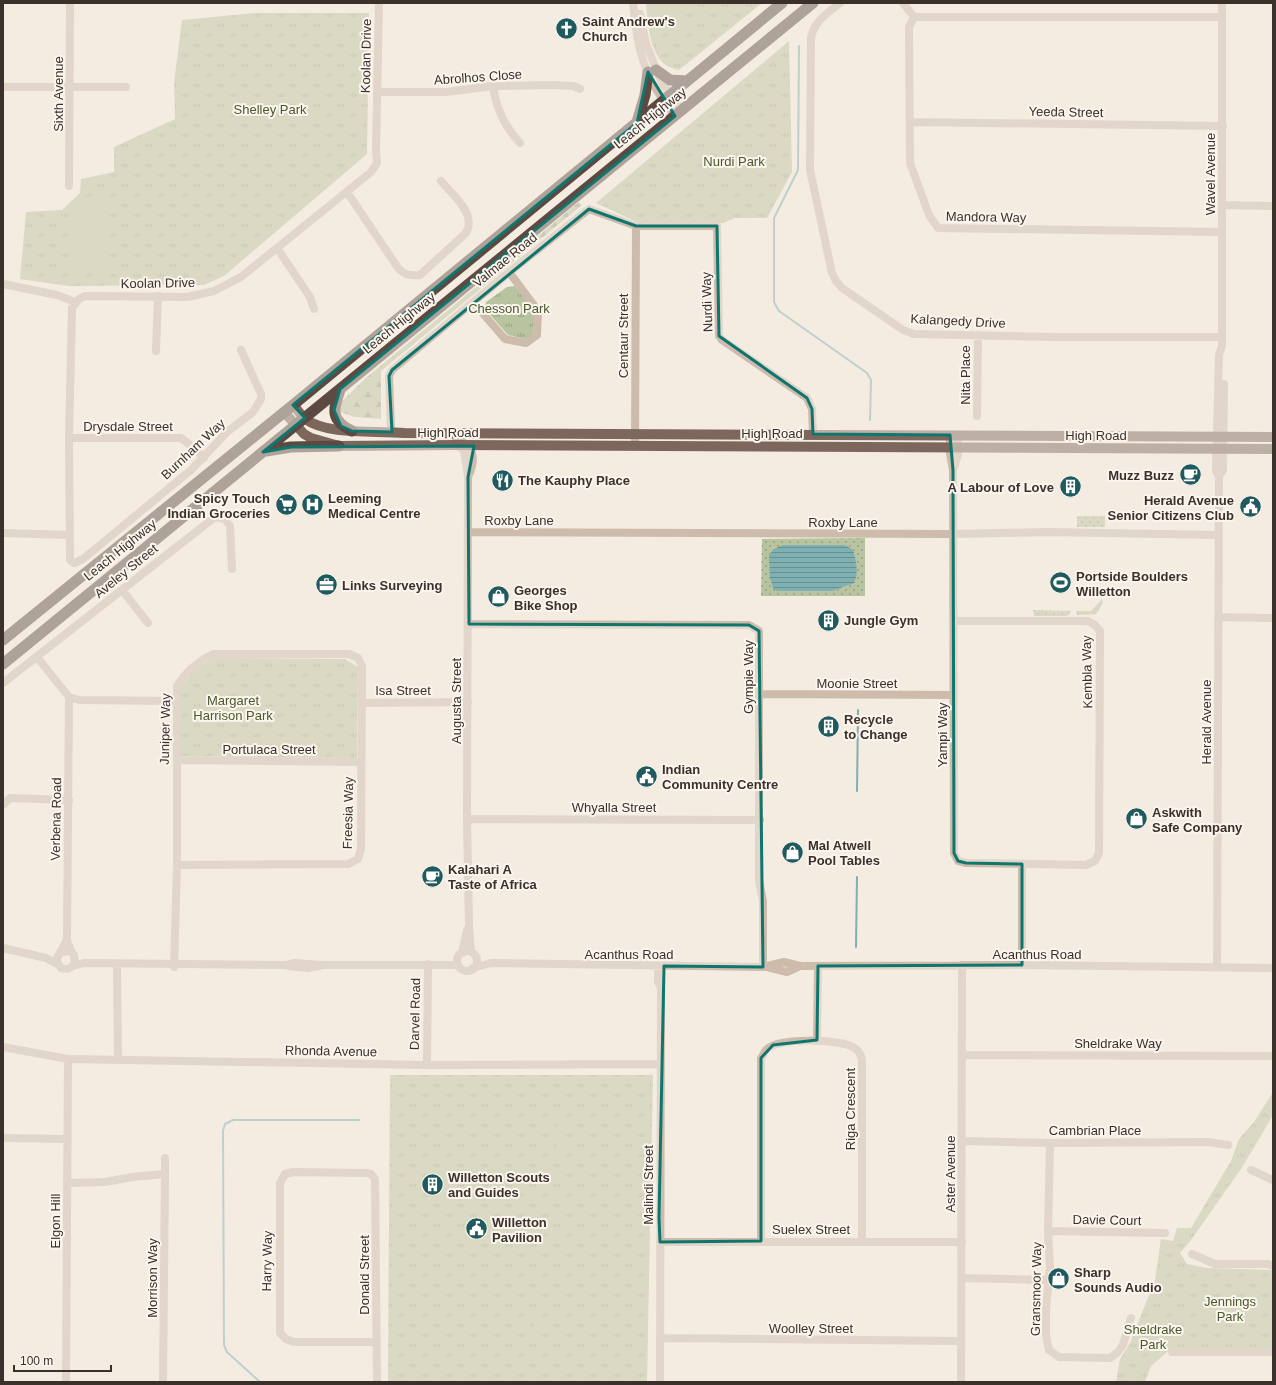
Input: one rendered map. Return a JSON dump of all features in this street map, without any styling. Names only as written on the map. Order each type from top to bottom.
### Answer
[{"type":"highway","name":"Leach Highway","points":[[3,640],[293,405],[782,3]]},
{"type":"highway","name":"Leach Highway","points":[[3,664],[813,3]]},
{"type":"highway","points":[[637,123],[652,71],[670,80],[687,81]]},
{"type":"highway","points":[[340,389],[335,404],[335,414],[341,426],[352,431]]},
{"type":"highway","points":[[263,452],[291,447],[339,446]]},
{"type":"main road","name":"High Road","points":[[293,405],[304,418],[314,424],[352,431],[448,433],[1273,436]]},
{"type":"main road","name":"High Road","points":[[284,412],[296,426],[311,438],[339,446],[484,445],[1273,449]]},
{"type":"street","name":"Sixth Avenue","points":[[69,186],[70,3]]},
{"type":"street","name":"Koolan Drive","points":[[75,302],[85,296],[187,297],[205,294],[222,288],[241,277],[371,172],[377,163],[379,3]]},
{"type":"street","points":[[633,3],[637,30],[652,71]]},
{"type":"street","points":[[638,3],[652,71],[652,82],[679,113]]},
{"type":"street","name":"Kalangedy Drive","points":[[840,3],[817,22],[812,29],[810,170],[832,273],[842,288],[908,333],[1222,342]]},
{"type":"street","points":[[903,3],[914,18],[1222,18]]},
{"type":"street","name":"Wavel Avenue","points":[[1220,436],[1219,355],[1222,342],[1223,126],[1222,3]]},
{"type":"street","name":"Mandora Way","points":[[914,18],[909,27],[910,163],[929,215],[938,228],[1222,232]]},
{"type":"street","name":"Abrolhos Close","points":[[377,92],[446,92],[493,86],[556,85],[580,88]]},
{"type":"street","points":[[493,86],[499,113],[512,135],[520,143]]},
{"type":"street","points":[[3,87],[126,88]]},
{"type":"street","name":"Yeeda Street","points":[[910,122],[1223,126]]},
{"type":"street","points":[[347,192],[398,268],[408,276],[412,276],[420,275],[466,233],[469,225],[468,214],[441,181]]},
{"type":"street","points":[[1222,206],[1273,206]]},
{"type":"street","name":"Valmae Road","points":[[391,432],[389,372],[509,272],[589,209],[636,226]]},
{"type":"street","name":"Centaur Street","points":[[635,446],[636,226]]},
{"type":"street","name":"Nurdi Way","points":[[636,226],[717,226],[719,336],[722,340],[807,398],[812,408],[813,434]]},
{"type":"street","points":[[277,248],[310,297],[314,309]]},
{"type":"street","points":[[473,302],[505,339],[526,343],[537,335],[538,310],[509,272]]},
{"type":"street","points":[[3,284],[51,293],[75,302],[71,316],[69,535],[3,533]]},
{"type":"street","points":[[156,351],[158,296]]},
{"type":"street","name":"Nita Place","points":[[977,416],[978,335]]},
{"type":"street","name":"Burnham Way","points":[[69,535],[70,560],[74,563],[79,562],[204,458],[227,432],[253,412],[261,399],[260,390],[241,350]]},
{"type":"street","points":[[448,433],[469,446],[473,455],[484,445]]},
{"type":"street","name":"Yampi Way","points":[[954,435],[952,534],[954,621],[954,853],[958,861],[966,863],[1086,865],[1095,861]]},
{"type":"street","name":"Herald Avenue","points":[[1217,968],[1217,535],[1219,476],[1223,470],[1220,436]]},
{"type":"street","name":"Drysdale Street","points":[[69,438],[181,438],[204,458]]},
{"type":"street","name":"Augusta Street","points":[[456,445],[464,450],[468,477],[469,926],[473,954]]},
{"type":"street","name":"Augusta Street","points":[[468,477],[472,468],[473,455]]},
{"type":"street","name":"Aveley Street","points":[[3,683],[215,517],[226,519],[230,526],[232,569]]},
{"type":"street","name":"Roxby Lane","points":[[468,532],[952,534],[1054,532],[1217,535]]},
{"type":"street","points":[[122,590],[148,623]]},
{"type":"street","points":[[1218,617],[1273,618]]},
{"type":"street","name":"Kembla Way","points":[[954,621],[1088,621],[1095,624],[1100,631],[1099,853],[1095,861]]},
{"type":"street","name":"Gympie Way","points":[[468,624],[749,625],[759,631],[759,881],[763,901],[765,967]]},
{"type":"street","name":"Juniper Way","points":[[174,965],[177,865],[178,686],[184,676],[198,661],[213,654],[349,654],[358,658]]},
{"type":"street","points":[[38,657],[69,697],[79,700],[177,701]]},
{"type":"street","name":"Freesia Way","points":[[177,865],[348,864],[358,859],[361,849],[360,762],[362,666],[358,658]]},
{"type":"street","name":"Moonie Street","points":[[760,694],[954,695]]},
{"type":"street","name":"Verbena Road","points":[[69,697],[67,940],[70,951]]},
{"type":"street","name":"Isa Street","points":[[361,702],[468,702]]},
{"type":"street","name":"Portulaca Street","points":[[177,760],[360,762]]},
{"type":"street","points":[[3,804],[10,798],[69,800]]},
{"type":"street","name":"Whyalla Street","points":[[468,819],[760,820]]},
{"type":"street","points":[[1022,864],[1022,965]]},
{"type":"street","name":"Augusta Street","points":[[459,958],[469,926]]},
{"type":"street","name":"Verbena Road","points":[[58,957],[67,940]]},
{"type":"street","name":"Acanthus Road","points":[[3,948],[46,958],[58,957],[65,969],[77,963],[117,965],[286,965],[296,968],[308,968],[322,965],[432,964],[473,954],[491,963]]},
{"type":"street","points":[[58,957],[70,951],[77,963]]},
{"type":"street","points":[[473,954],[476,961],[473,968]]},
{"type":"street","name":"Acanthus Road","points":[[459,958],[465,970],[491,963],[765,967],[787,972],[800,966],[1022,965],[1273,968]]},
{"type":"street","name":"Darvel Road","points":[[427,1065],[432,964]]},
{"type":"street","points":[[117,965],[118,1060]]},
{"type":"street","name":"Aster Avenue","points":[[961,1382],[963,1055],[962,965]]},
{"type":"street","name":"Malindi Street","points":[[660,1382],[660,1064],[661,988],[664,982],[661,966]]},
{"type":"street","points":[[817,1040],[818,966]]},
{"type":"street","name":"Riga Crescent","points":[[761,1241],[761,1058],[766,1050],[773,1045],[817,1040],[852,1046],[859,1051],[862,1059],[862,1242]]},
{"type":"street","name":"Rhonda Avenue","points":[[3,1047],[68,1059],[427,1065],[660,1064]]},
{"type":"street","name":"Sheldrake Way","points":[[963,1055],[1273,1056]]},
{"type":"street","name":"Elgon Hill","points":[[66,1382],[68,1059]]},
{"type":"street","points":[[3,1138],[67,1138]]},
{"type":"street","name":"Cambrian Place","points":[[962,1141],[1050,1143],[1209,1142],[1228,1146]]},
{"type":"street","name":"Gransmoor Way","points":[[1050,1143],[1048,1231],[1049,1280],[1046,1335],[1048,1350],[1059,1357],[1110,1358],[1118,1352],[1123,1345],[1131,1318]]},
{"type":"street","name":"Morrison Way","points":[[163,1382],[164,1158]]},
{"type":"street","points":[[1251,1170],[1273,1180]]},
{"type":"street","name":"Harry Way","points":[[367,1173],[293,1172],[283,1176],[280,1183],[279,1324],[280,1333],[286,1339],[294,1342],[376,1342]]},
{"type":"street","name":"Donald Street","points":[[367,1173],[373,1176],[376,1183],[377,1382]]},
{"type":"street","points":[[67,1182],[105,1182],[132,1177],[164,1174]]},
{"type":"street","name":"Davie Court","points":[[1048,1231],[1165,1233]]},
{"type":"street","name":"Suelex Street","points":[[660,1242],[962,1242]]},
{"type":"street","points":[[1192,1254],[1215,1264],[1268,1264],[1273,1266]]},
{"type":"street","points":[[962,1278],[1049,1280]]},
{"type":"street","name":"Woolley Street","points":[[660,1338],[961,1341]]},
{"type":"street","points":[[1172,1352],[1273,1352]]},
{"type":"highlighted area","points":[[648,72],[675,116],[340,389],[334,410],[341,426],[352,431],[392,432],[389,376],[392,370],[589,209],[636,226],[717,226],[719,336],[807,398],[812,409],[813,434],[950,435],[953,470],[954,853],[958,861],[966,863],[1022,864],[1022,965],[818,966],[817,1040],[773,1045],[761,1058],[761,1241],[660,1242],[659,1218],[664,966],[763,967],[759,631],[749,625],[469,624],[468,477],[474,446],[291,447],[263,452],[305,418],[293,405],[637,123]]},
{"type":"green space","points":[[646,3],[762,3],[679,70],[664,64],[655,51],[650,35]]},
{"type":"green space","points":[[650,3],[684,3],[684,30],[650,30]]},
{"type":"green space","name":"Shelley Park","points":[[255,13],[369,13],[367,154],[224,276],[204,285],[69,286],[20,279],[26,212],[62,210],[80,193],[81,179],[114,172],[114,147],[175,119],[174,83],[182,20]]},
{"type":"green space","name":"Nurdi Park","points":[[789,41],[792,172],[767,218],[735,218],[723,223],[637,222],[596,203]]},
{"type":"green space","points":[[273,88],[277,88],[277,117],[273,117]]},
{"type":"green space","points":[[74,202],[109,202],[109,273],[74,273]]},
{"type":"green space","points":[[579,202],[582,205],[381,371],[381,419],[355,417],[340,412],[341,402],[367,377]]},
{"type":"green space","name":"Chesson Park","points":[[515,286],[535,312],[533,334],[526,339],[508,335],[485,309],[486,302],[507,287]]},
{"type":"green space","points":[[1077,516],[1105,516],[1105,527],[1077,527]]},
{"type":"green space","points":[[865,538],[865,596],[761,596],[762,539]]},
{"type":"green space","points":[[1102,599],[1103,603],[1096,614],[1077,615],[1076,611],[1091,611]]},
{"type":"green space","points":[[1033,610],[1071,611],[1069,615],[1066,616],[1034,616]]},
{"type":"green space","name":"Margaret Harrison Park","points":[[213,658],[345,659],[358,667],[357,758],[180,756],[181,687],[194,670]]},
{"type":"green space","points":[[390,1075],[653,1075],[647,1382],[388,1382]]},
{"type":"green space","points":[[1273,1092],[1273,1115],[1243,1166],[1191,1240],[1180,1253],[1187,1264],[1207,1268],[1273,1270],[1273,1349],[1172,1348],[1151,1366],[1145,1382],[1116,1382],[1120,1359],[1130,1343],[1155,1280],[1161,1239],[1173,1241],[1177,1228],[1191,1228],[1231,1161],[1239,1139],[1254,1122]]},
{"type":"green space","points":[[557,1124],[561,1124],[561,1152],[557,1152]]},
{"type":"green space","points":[[535,1310],[539,1310],[539,1339],[535,1339]]},
{"type":"water","points":[[783,545],[845,545],[853,550],[855,558],[857,571],[854,583],[832,591],[777,591],[773,588],[770,577],[769,555],[774,549]]},
{"type":"waterway","points":[[799,46],[798,170],[774,218],[774,302],[779,311],[867,373],[871,380],[870,420]]},
{"type":"waterway","points":[[857,791],[858,710]]},
{"type":"waterway","points":[[856,947],[857,877]]},
{"type":"waterway","points":[[260,1382],[227,1352],[224,1345],[223,1131],[225,1124],[233,1120],[359,1120]]},
{"type":"place","name":"Saint Andrew's Church","points":[[567,28]]},
{"type":"place","name":"Muzz Buzz","points":[[1190,475]]},
{"type":"place","name":"The Kauphy Place","points":[[502,480]]},
{"type":"place","name":"A Labour of Love","points":[[1070,487]]},
{"type":"place","name":"Spicy Touch Indian Groceries","points":[[286,505]]},
{"type":"place","name":"Leeming Medical Centre","points":[[312,505]]},
{"type":"place","name":"Herald Avenue Senior Citizens Club","points":[[1250,507]]},
{"type":"place","name":"Portside Boulders Willetton","points":[[1060,583]]},
{"type":"place","name":"Links Surveying","points":[[327,585]]},
{"type":"place","name":"Georges Bike Shop","points":[[499,597]]},
{"type":"place","name":"Jungle Gym","points":[[829,620]]},
{"type":"place","name":"Recycle to Change","points":[[828,726]]},
{"type":"place","name":"Indian Community Centre","points":[[647,776]]},
{"type":"place","name":"Askwith Safe Company","points":[[1137,819]]},
{"type":"place","name":"Mal Atwell Pool Tables","points":[[792,852]]},
{"type":"place","name":"Kalahari A Taste of Africa","points":[[433,876]]},
{"type":"place","name":"Willetton Scouts and Guides","points":[[432,1184]]},
{"type":"place","name":"Willetton Pavilion","points":[[477,1229]]},
{"type":"place","name":"Sharp Sounds Audio","points":[[1058,1279]]},
{"type":"park label","name":"Jennings Park","points":[[1230,1308]]},
{"type":"park label","name":"Sheldrake Park","points":[[1153,1336]]}]
